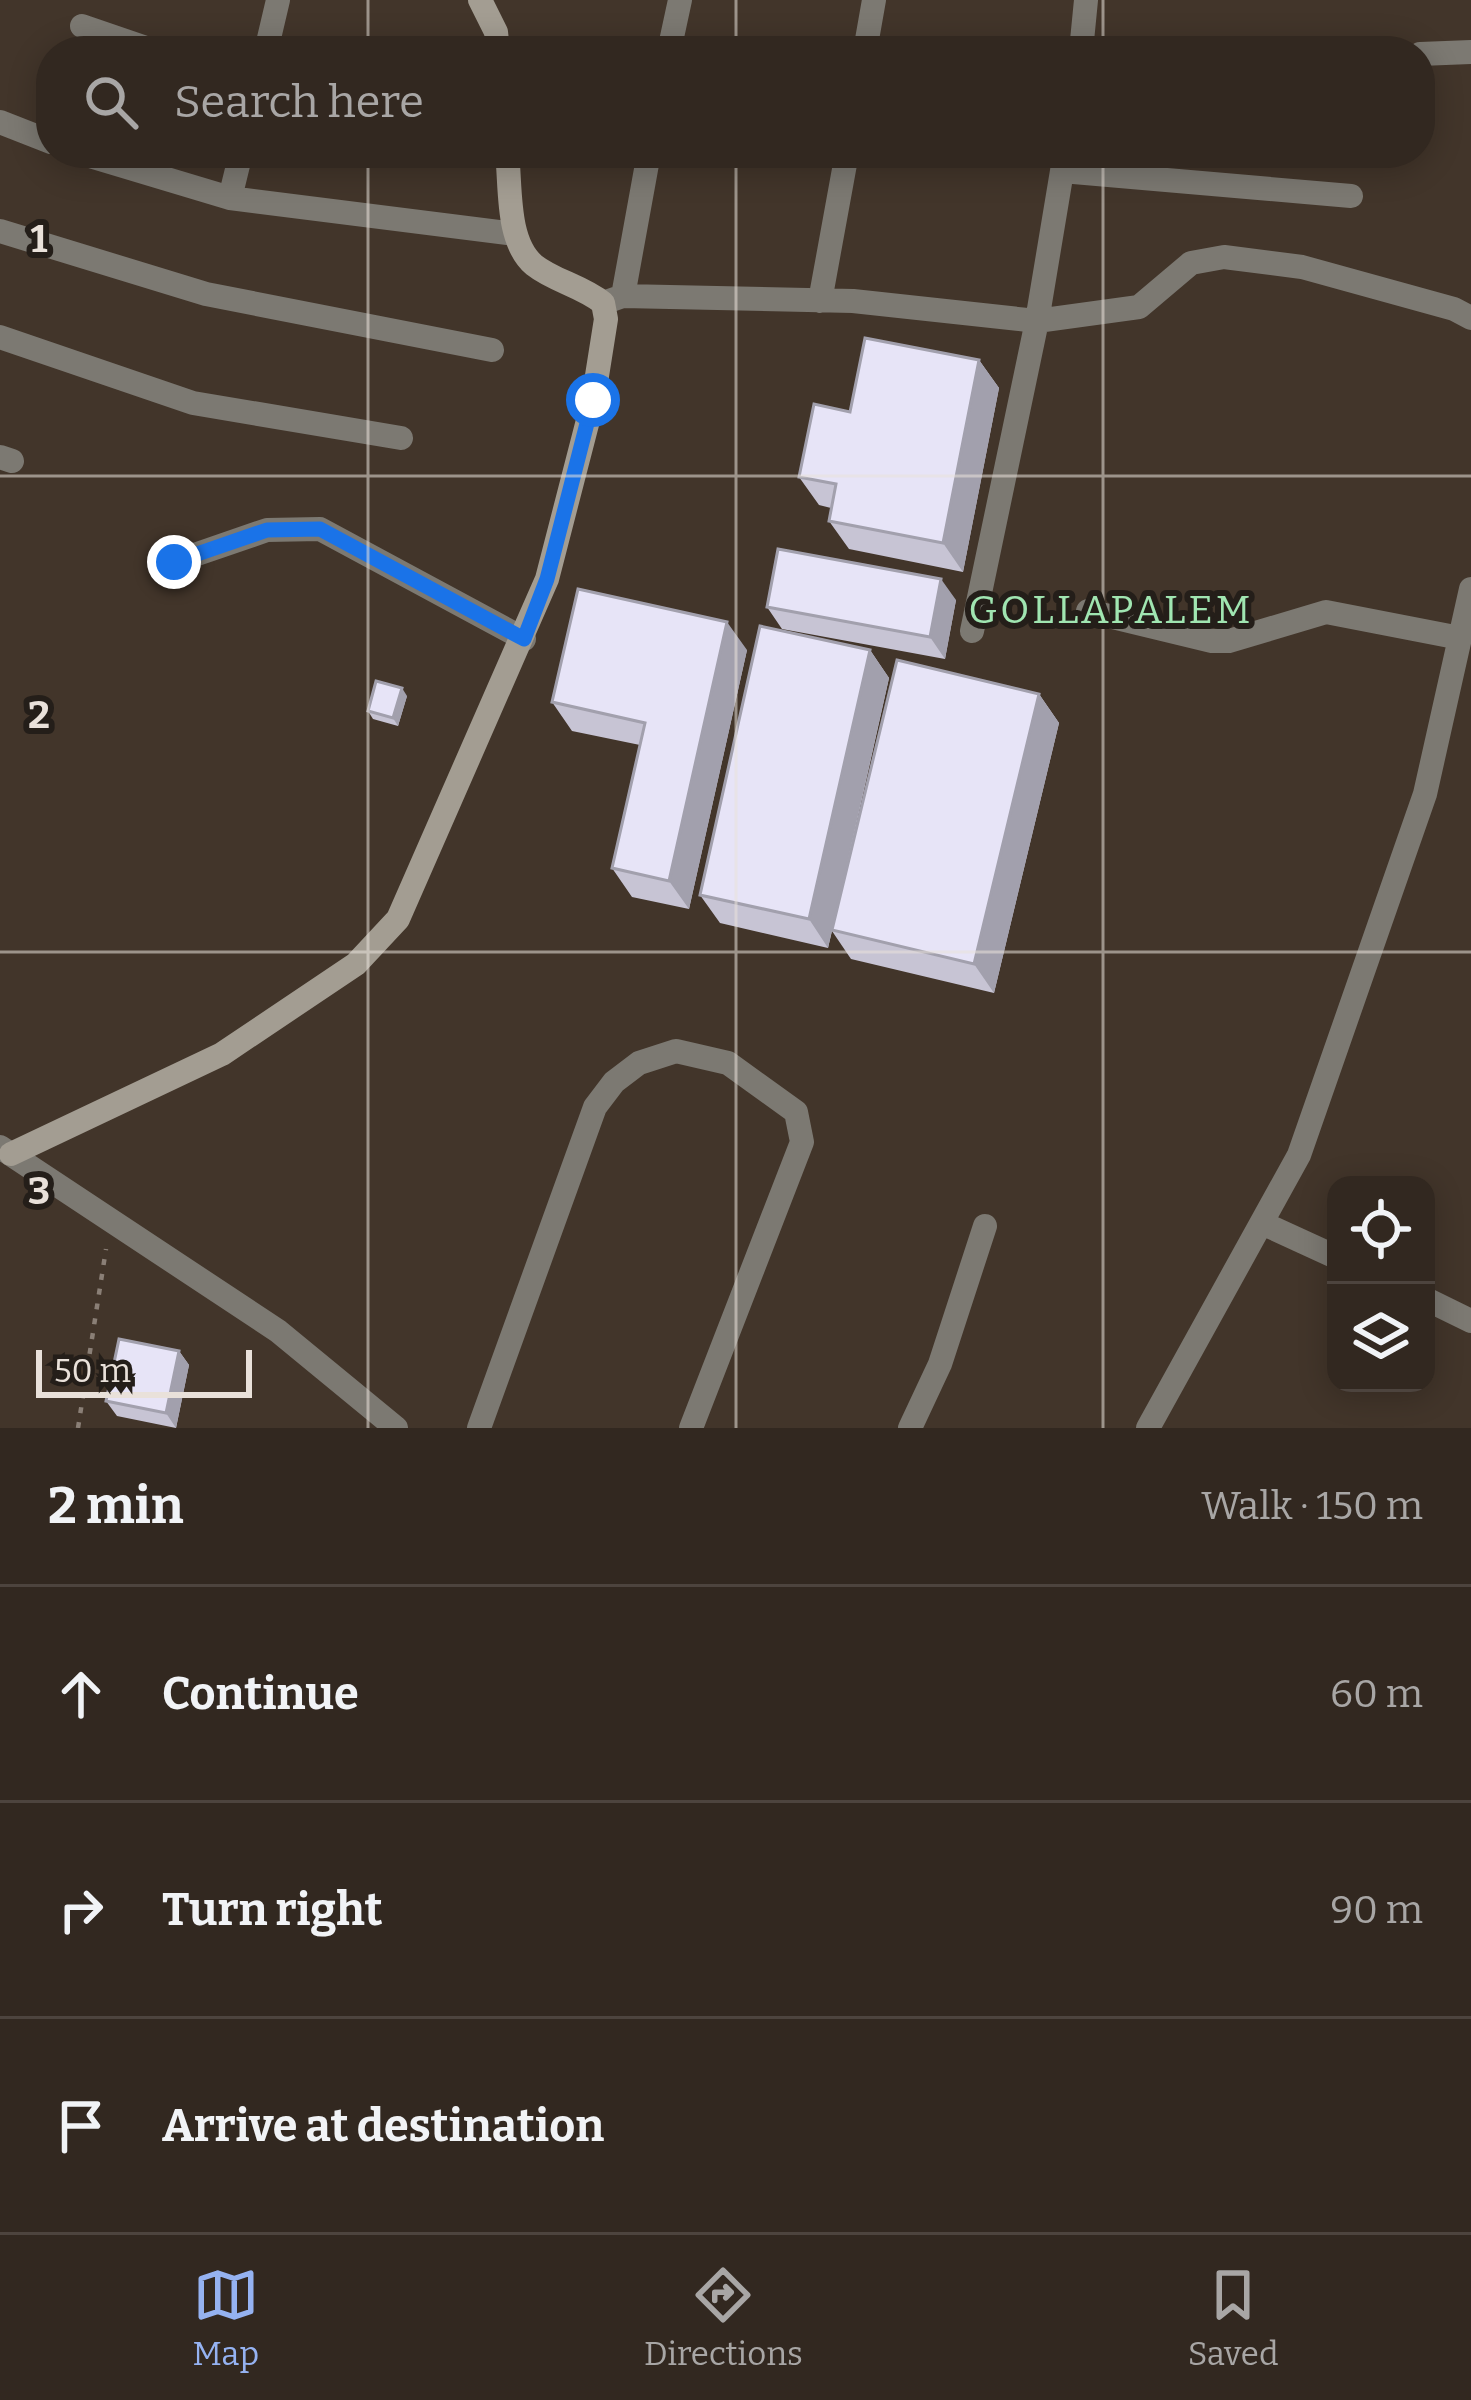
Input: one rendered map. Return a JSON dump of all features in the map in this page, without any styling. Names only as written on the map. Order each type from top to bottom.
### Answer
[{"type":"street","points":[[270,36],[278,0]]},
{"type":"street","points":[[480,0],[496,36]]},
{"type":"street","points":[[673,36],[680,0]]},
{"type":"street","points":[[868,36],[874,0]]},
{"type":"street","points":[[1082,36],[1085,0]]},
{"type":"street","points":[[82,26],[111,36]]},
{"type":"street","points":[[1435,53],[1471,52]]},
{"type":"street","points":[[0,122],[36,136]]},
{"type":"street","points":[[130,168],[230,198],[515,234]]},
{"type":"street","points":[[230,198],[238,168]]},
{"type":"street","points":[[509,168],[515,234],[535,266],[613,300],[820,301],[1037,321],[1139,307],[1191,263],[1224,257],[1302,267],[1454,309],[1471,319]]},
{"type":"street","points":[[5,1150],[222,1054],[378,945],[416,886],[524,639],[575,478],[606,320],[645,168]]},
{"type":"street","points":[[820,301],[844,168]]},
{"type":"street","points":[[972,631],[1037,321],[1062,168]]},
{"type":"street","points":[[1114,168],[1351,196]]},
{"type":"street","points":[[0,231],[206,294],[492,350]]},
{"type":"street","points":[[0,337],[193,403],[401,438]]},
{"type":"street","points":[[174,562],[267,530],[320,529],[524,639]]},
{"type":"street","points":[[1148,1428],[1298,1156],[1425,794],[1471,589]]},
{"type":"street","points":[[1088,611],[1212,641],[1229,641],[1325,612],[1460,638]]},
{"type":"street","points":[[478,1428],[595,1107],[614,1082],[639,1063],[676,1051],[728,1063],[768,1089],[796,1112],[802,1142],[691,1428]]},
{"type":"street","points":[[5,1150],[278,1331],[396,1428]]},
{"type":"street","points":[[1264,1224],[1327,1254]]},
{"type":"street","points":[[910,1428],[940,1364],[986,1226]]},
{"type":"street","points":[[1435,1303],[1471,1321]]},
{"type":"path","points":[[78,1428],[111,1220]]},
{"type":"building","points":[[865,338],[979,360],[943,543],[829,521],[836,484],[799,477],[814,404],[850,412]]},
{"type":"building","points":[[778,549],[941,579],[930,637],[767,607]]},
{"type":"building","points":[[578,589],[727,622],[669,881],[612,868],[645,723],[552,702]]},
{"type":"building","points":[[760,626],[870,650],[809,919],[700,895]]},
{"type":"building","points":[[897,660],[1039,694],[974,964],[832,930]]},
{"type":"building","points":[[376,681],[402,688],[393,718],[368,711]]},
{"type":"building","points":[[119,1339],[179,1351],[166,1413],[106,1401]]},
{"type":"district","name":"GOLLAPALEM","points":[[1111,609]]},
{"type":"route","points":[[174,562],[267,530],[286,526],[320,529],[524,639],[547,579],[593,400]]}]
